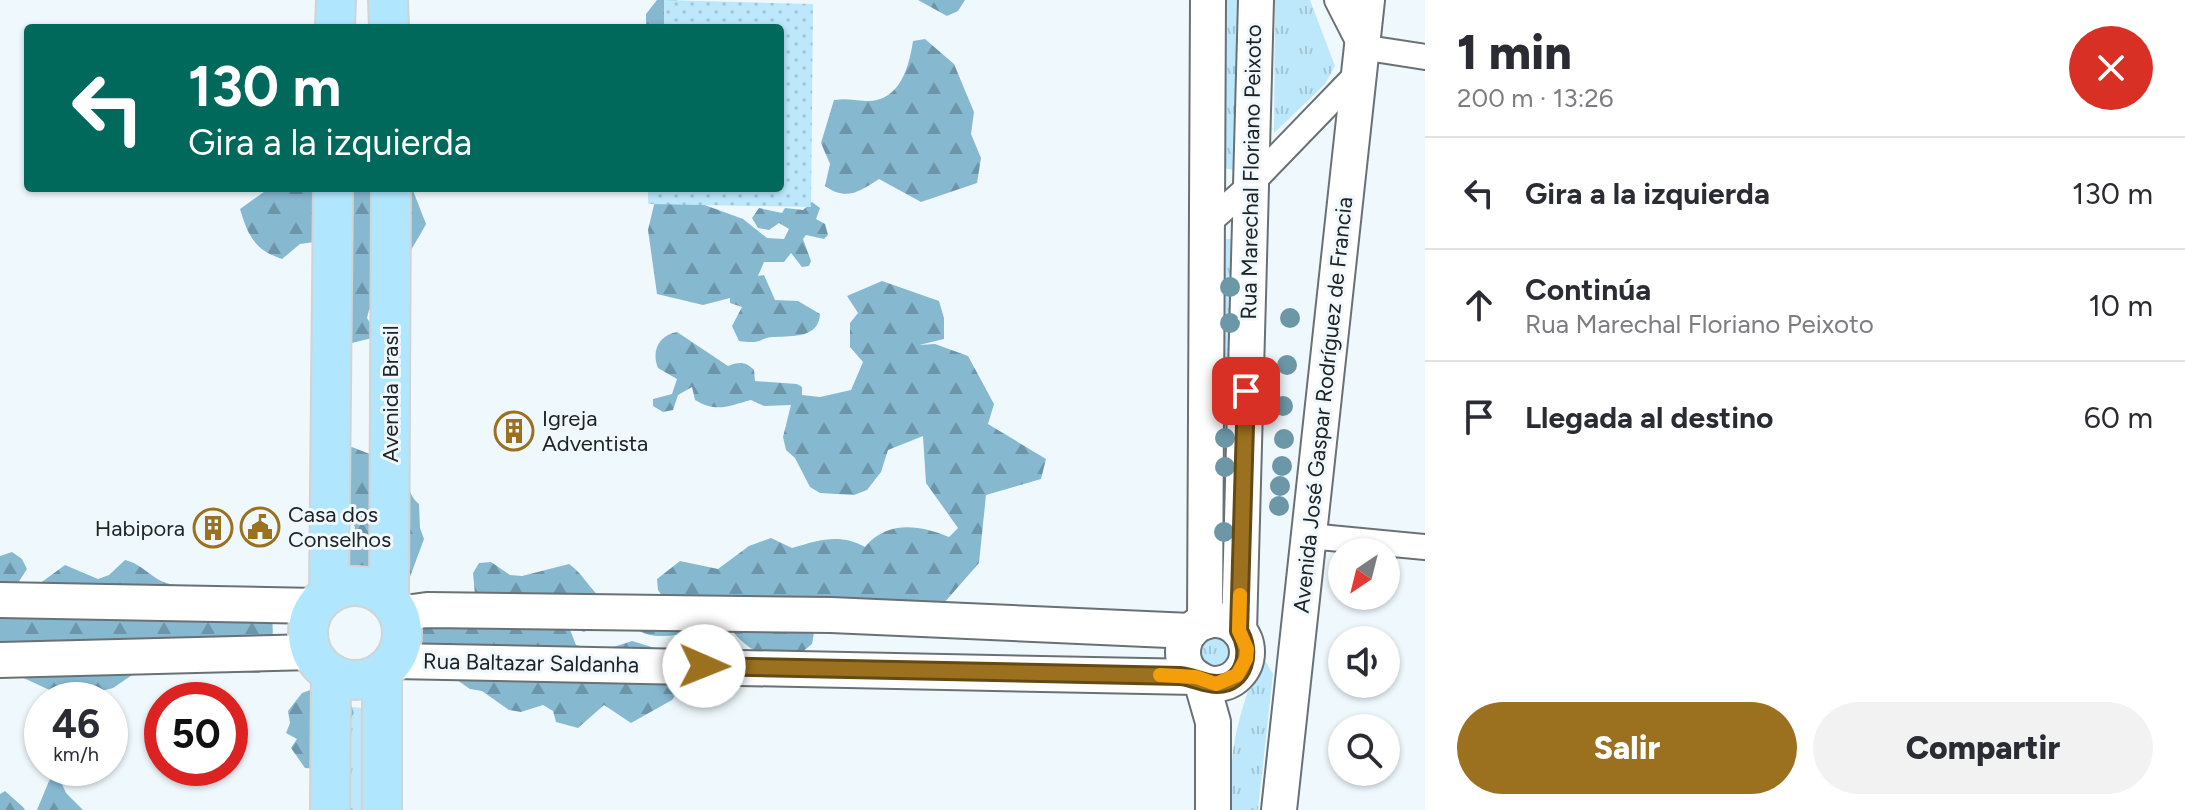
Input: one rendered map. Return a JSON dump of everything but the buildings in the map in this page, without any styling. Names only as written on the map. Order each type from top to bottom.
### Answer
[{"type":"main road","points":[[335,24],[336,0]]},
{"type":"main road","points":[[388,0],[389,24]]},
{"type":"main road","name":"Rua Marechal Floriano Peixoto","points":[[1198,626],[1207,224],[1208,0]]},
{"type":"main road","name":"Rua Marechal Floriano Peixoto","points":[[1239,631],[1256,0]]},
{"type":"main road","name":"Avenida José Gaspar Rodríguez de Francia","points":[[1279,810],[1367,0]]},
{"type":"main road","points":[[330,810],[322,663],[308,637],[323,600],[333,192]]},
{"type":"main road","name":"Avenida Brasil","points":[[391,192],[394,607]]},
{"type":"main road","points":[[0,600],[323,600],[344,588],[360,587],[376,591],[394,607],[402,630],[388,666],[382,810]]},
{"type":"main road","points":[[394,607],[1198,626],[1224,621],[1239,631],[1247,649],[1246,659],[1209,679]]},
{"type":"main road","points":[[829,668],[831,615]]},
{"type":"main road","points":[[1198,626],[1183,653],[1185,663],[1209,679]]},
{"type":"main road","points":[[0,660],[322,663],[351,680],[388,666]]},
{"type":"main road","name":"Rua Baltazar Saldanha","points":[[388,666],[829,668],[1209,679]]},
{"type":"main road","points":[[1209,679],[1213,722],[1213,810]]},
{"type":"street","points":[[1337,0],[1360,59]]},
{"type":"street","points":[[1207,224],[1360,59],[1425,57]]},
{"type":"street","points":[[1309,536],[1425,547]]},
{"type":"green space","points":[[657,0],[677,0],[681,24],[646,24],[646,14]]},
{"type":"green space","points":[[664,0],[813,4],[811,207],[648,204],[648,192],[784,192],[784,24],[664,24]]},
{"type":"green space","points":[[918,0],[965,0],[958,11],[947,16]]},
{"type":"green space","points":[[1225,0],[1243,0],[1235,170],[1223,168]]},
{"type":"green space","points":[[1275,0],[1310,0],[1335,66],[1325,84],[1274,133]]},
{"type":"green space","points":[[925,39],[954,64],[974,112],[971,134],[981,158],[977,183],[921,202],[879,179],[865,188],[846,194],[825,186],[830,164],[821,143],[834,100],[866,101],[887,96],[901,81],[913,41]]},
{"type":"green space","points":[[264,192],[414,192],[426,224],[390,284],[369,310],[367,318],[372,326],[372,338],[352,343],[343,340],[322,241],[300,244],[282,259],[265,251],[254,241],[240,209]]},
{"type":"green space","points":[[657,192],[669,192],[743,219],[767,238],[784,239],[789,229],[779,223],[769,230],[758,228],[752,218],[759,208],[782,213],[785,208],[803,210],[812,202],[820,208],[816,219],[825,224],[828,235],[824,239],[806,235],[803,239],[811,261],[809,266],[802,267],[791,253],[784,262],[764,262],[758,276],[764,275],[775,300],[798,301],[820,314],[819,322],[810,332],[797,336],[739,341],[732,326],[742,307],[730,303],[730,298],[703,305],[657,294],[648,230]]},
{"type":"green space","points":[[1224,239],[1233,239],[1223,596],[1221,243]]},
{"type":"green space","points":[[882,281],[939,301],[944,318],[944,339],[919,345],[935,344],[968,356],[994,404],[988,424],[1046,459],[1041,479],[986,495],[979,563],[923,627],[818,610],[812,644],[791,661],[755,651],[728,626],[669,636],[646,634],[636,629],[665,600],[658,590],[657,579],[680,561],[718,569],[749,546],[771,538],[792,548],[820,540],[838,539],[865,547],[883,532],[894,529],[915,528],[949,537],[958,528],[926,483],[923,436],[888,450],[881,472],[867,490],[854,495],[820,493],[810,487],[795,458],[786,450],[783,437],[791,405],[764,406],[751,400],[723,407],[710,406],[695,400],[692,387],[678,395],[673,410],[663,412],[653,406],[653,399],[672,394],[677,379],[658,368],[655,356],[661,340],[677,332],[728,366],[739,363],[748,365],[754,370],[755,381],[797,384],[802,387],[802,395],[820,397],[851,390],[863,362],[850,347],[850,323],[858,313],[847,296]]},
{"type":"green space","points":[[352,447],[382,460],[394,469],[419,504],[420,528],[424,539],[407,585],[364,569],[353,570],[348,561],[355,527],[348,518],[340,450]]},
{"type":"green space","points":[[12,552],[22,559],[27,569],[16,586],[35,587],[65,565],[98,579],[109,575],[125,560],[170,584],[224,587],[272,617],[273,639],[268,660],[260,673],[141,669],[122,682],[32,682],[0,667],[0,556]]},
{"type":"green space","points":[[491,562],[510,575],[522,576],[569,564],[599,596],[595,627],[584,632],[569,627],[576,645],[601,651],[632,641],[678,655],[679,690],[672,700],[631,723],[604,705],[578,728],[556,722],[553,711],[543,705],[521,712],[509,710],[482,691],[470,689],[424,657],[419,636],[438,608],[475,595],[473,573],[479,563]]},
{"type":"green space","points":[[1216,632],[1230,638],[1236,652],[1230,666],[1216,672],[1202,666],[1196,652],[1202,638]]},
{"type":"green space","points":[[1266,662],[1273,674],[1258,810],[1230,810],[1231,768],[1239,719],[1258,663]]},
{"type":"green space","points":[[324,685],[346,692],[354,713],[317,769],[305,768],[291,748],[297,739],[286,733],[290,723],[288,711],[302,693]]},
{"type":"green space","points":[[352,707],[364,708],[366,810],[350,810],[349,710]]},
{"type":"green space","points":[[47,786],[63,786],[83,810],[37,810]]},
{"type":"green space","points":[[5,791],[25,810],[0,810],[0,794]]},
{"type":"slow traffic","points":[[1160,675],[1196,677],[1216,684],[1237,675],[1246,659],[1247,649],[1239,631],[1240,595]]},
{"type":"place","name":"Igreja Adventista","points":[[514,431]]},
{"type":"place","name":"Casa dos Conselhos","points":[[260,527]]},
{"type":"place","name":"Habipora","points":[[213,528]]},
{"type":"route","points":[[704,666],[1180,676],[1196,677],[1216,684],[1230,680],[1242,669],[1247,649],[1239,631],[1246,391]]}]
